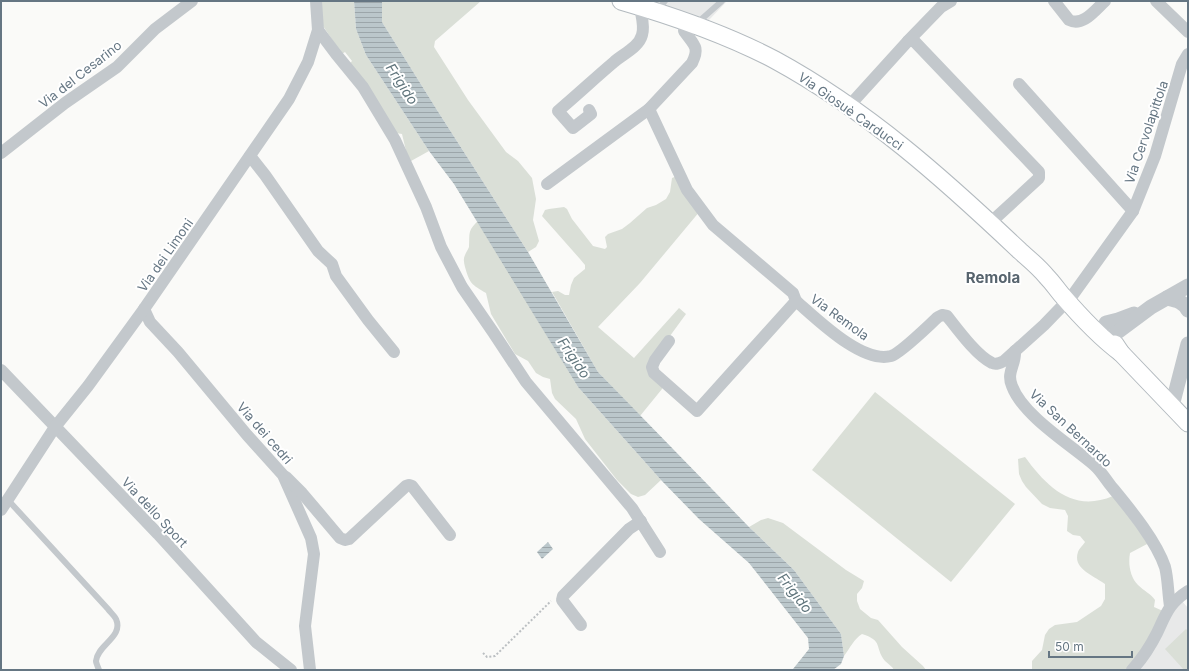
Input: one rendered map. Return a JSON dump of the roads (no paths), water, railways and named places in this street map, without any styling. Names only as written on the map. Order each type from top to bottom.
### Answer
[{"type":"main road","name":"Via Giosuè Carducci","points":[[639,4],[726,37],[774,60],[849,106],[878,126],[925,164],[1070,298],[1096,319],[1106,322]]},
{"type":"main road","name":"Via Giosuè Carducci","points":[[1070,298],[1105,340],[1117,347],[1153,386],[1174,398],[1188,423]]},
{"type":"street","name":"Via del Cesarino","points":[[1,153],[65,103],[117,67],[155,29],[192,1]]},
{"type":"street","name":"Via dei Limoni","points":[[4,505],[55,427],[88,386],[144,309],[289,100],[308,62],[318,30],[316,1]]},
{"type":"street","points":[[849,106],[941,7],[951,1]]},
{"type":"street","points":[[1054,1],[1069,20],[1072,22],[1080,22],[1088,17],[1105,1]]},
{"type":"street","points":[[1156,1],[1188,32]]},
{"type":"street","points":[[589,110],[591,114],[573,128],[558,111],[615,61],[636,45],[642,35],[643,25],[639,4]]},
{"type":"street","points":[[547,184],[649,109],[692,63],[696,54],[695,47],[684,31],[690,24]]},
{"type":"street","points":[[318,30],[363,87],[395,140],[426,207],[441,247],[462,287],[526,382],[584,450],[641,521],[660,552]]},
{"type":"street","points":[[908,41],[915,42],[1039,172],[1038,178],[990,223]]},
{"type":"street","name":"Via Cervolapittola","points":[[1070,298],[1133,211],[1155,156],[1182,64],[1188,54]]},
{"type":"street","points":[[1019,84],[1133,211]]},
{"type":"street","points":[[649,109],[687,190],[713,224],[793,293],[796,301]]},
{"type":"street","points":[[250,156],[274,186],[318,251],[332,264],[340,282],[394,352]]},
{"type":"street","points":[[1106,322],[1118,320],[1151,307],[1188,286]]},
{"type":"street","name":"Via Remola","points":[[669,341],[655,360],[652,367],[654,373],[698,411],[796,301],[848,344],[861,351],[878,357],[892,356],[938,317],[942,315],[947,316],[973,348],[992,363],[997,364],[1004,361],[1044,325],[1070,298]]},
{"type":"street","points":[[1168,298],[1178,300],[1186,306],[1188,310]]},
{"type":"street","points":[[1117,347],[1114,338],[1116,333],[1151,307]]},
{"type":"street","name":"Via dei cedri","points":[[144,309],[150,322],[178,352],[247,435],[284,475],[311,538],[314,554],[305,626],[310,670]]},
{"type":"street","points":[[1174,398],[1188,344]]},
{"type":"street","name":"Via San Bernardo","points":[[1015,351],[1015,356],[1009,375],[1015,395],[1028,411],[1095,466],[1149,536],[1165,568],[1170,606]]},
{"type":"street","name":"Via dello Sport","points":[[1,370],[158,534],[256,642],[291,670]]},
{"type":"street","points":[[284,475],[302,493],[340,538],[345,540],[349,539],[406,486],[409,485],[412,486],[450,535]]},
{"type":"street","points":[[581,625],[562,600],[563,596],[629,529],[641,521]]},
{"type":"street","points":[[1132,670],[1143,658],[1157,634],[1170,606],[1188,591]]},
{"type":"lane","points":[[690,24],[722,1]]},
{"type":"lane","points":[[4,505],[108,609],[116,620],[117,628],[115,635],[99,654],[96,661],[99,670]]},
{"type":"water","name":"Frigido","points":[[354,1],[382,1],[382,22],[528,252],[598,372],[749,527],[794,570],[841,634],[844,656],[841,664],[833,670],[791,670],[809,649],[808,638],[749,563],[699,519],[661,480],[578,387],[454,184],[429,151],[366,55],[356,29]]},
{"type":"water","points":[[548,542],[553,549],[542,559],[537,552]]},
{"type":"district","name":"Remola","points":[[993,278]]}]
